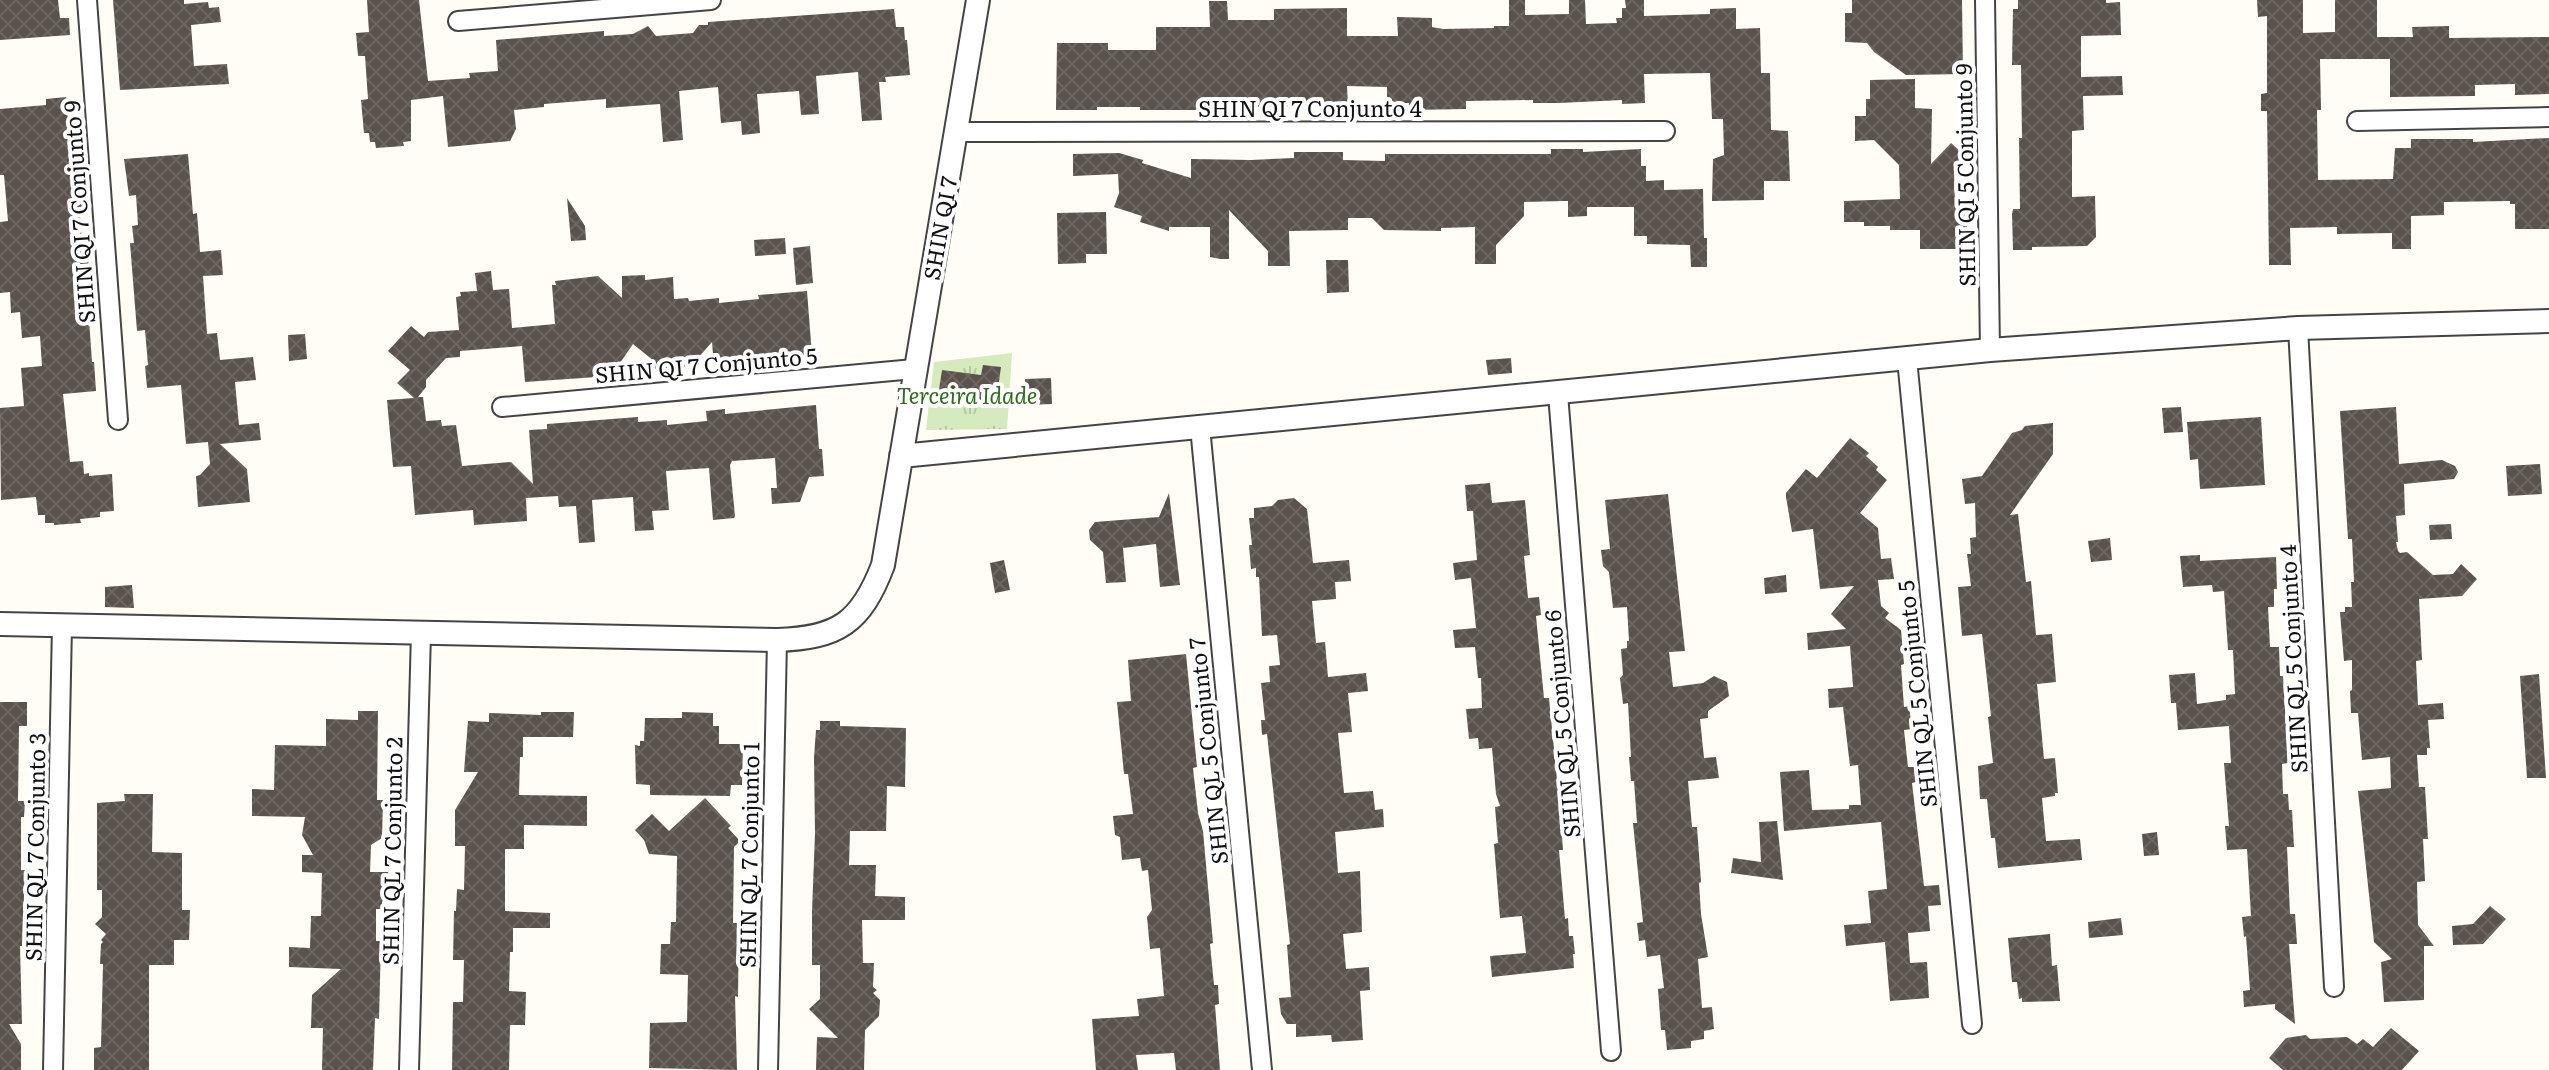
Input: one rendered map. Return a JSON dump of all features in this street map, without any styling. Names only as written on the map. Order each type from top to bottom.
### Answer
[{"type":"street","name":"SHIN QI 7 Conjunto 9","points":[[87,0],[118,420]]},
{"type":"street","points":[[458,21],[711,0]]},
{"type":"street","name":"SHIN QI 7","points":[[0,624],[777,640],[823,635],[848,620],[868,600],[883,565],[978,0]]},
{"type":"street","name":"SHIN QI 5 Conjunto 9","points":[[1985,0],[1990,350]]},
{"type":"street","points":[[2357,121],[2549,117]]},
{"type":"street","name":"SHIN QI 7 Conjunto 4","points":[[955,132],[1665,131]]},
{"type":"street","points":[[901,456],[1990,350],[2298,328],[2549,321]]},
{"type":"street","name":"SHIN QL 5 Conjunto 4","points":[[2298,328],[2334,987]]},
{"type":"street","name":"SHIN QL 5 Conjunto 5","points":[[1907,359],[1972,1024]]},
{"type":"street","name":"SHIN QI 7 Conjunto 5","points":[[502,407],[914,369]]},
{"type":"street","name":"SHIN QL 5 Conjunto 6","points":[[1558,394],[1611,1051]]},
{"type":"street","name":"SHIN QL 5 Conjunto 7","points":[[1200,427],[1262,1070]]},
{"type":"street","name":"SHIN QL 7 Conjunto 3","points":[[53,1070],[62,625]]},
{"type":"street","name":"SHIN QL 7 Conjunto 2","points":[[409,1070],[421,633]]},
{"type":"street","name":"SHIN QL 7 Conjunto 1","points":[[768,1070],[777,640]]},
{"type":"green space","name":"Terceira Idade","points":[[1012,353],[1007,429],[926,430],[934,362]]},
{"type":"building","points":[[0,0],[58,0],[60,18],[69,18],[70,35],[0,40]]},
{"type":"building","points":[[113,0],[184,0],[184,4],[208,2],[209,8],[219,7],[221,22],[191,25],[194,66],[227,64],[229,84],[120,90]]},
{"type":"building","points":[[367,0],[419,0],[428,81],[470,78],[469,73],[498,71],[496,40],[604,31],[604,36],[633,34],[648,26],[656,36],[693,33],[699,25],[708,25],[708,22],[894,9],[896,27],[904,27],[910,75],[885,77],[886,82],[879,82],[882,120],[862,121],[858,72],[816,76],[819,114],[801,115],[799,91],[757,94],[760,133],[742,135],[741,121],[721,123],[718,87],[679,91],[683,140],[663,142],[660,104],[606,108],[606,99],[514,110],[516,129],[510,141],[448,147],[443,96],[411,100],[411,141],[403,142],[404,146],[376,148],[375,142],[370,142],[369,133],[364,133],[361,100],[368,99],[365,56],[358,56],[356,33],[369,32]]},
{"type":"building","points":[[1509,0],[1525,0],[1525,15],[1569,14],[1569,0],[1585,0],[1586,24],[1617,23],[1616,18],[1622,18],[1622,8],[1626,8],[1625,0],[1644,0],[1644,16],[1710,14],[1710,9],[1736,8],[1736,29],[1760,28],[1761,73],[1770,73],[1771,130],[1788,131],[1790,181],[1764,181],[1764,200],[1712,201],[1713,159],[1724,155],[1723,119],[1712,119],[1710,73],[1644,74],[1645,103],[1622,104],[1622,100],[1559,103],[1533,103],[1533,100],[1466,101],[1466,109],[1409,110],[1409,103],[1387,103],[1387,87],[1347,86],[1348,106],[1228,107],[1228,110],[1097,107],[1097,110],[1056,110],[1057,43],[1108,43],[1108,50],[1156,50],[1156,27],[1210,27],[1209,1],[1227,1],[1228,20],[1274,20],[1274,9],[1347,8],[1347,36],[1398,36],[1397,17],[1432,18],[1432,27],[1443,29],[1509,26]]},
{"type":"building","points":[[1852,0],[1962,0],[1963,74],[1906,75],[1874,52],[1867,43],[1845,42],[1845,13],[1852,13]]},
{"type":"building","points":[[2018,0],[2120,2],[2121,35],[2081,36],[2081,77],[2122,76],[2123,95],[2083,96],[2084,130],[2072,131],[2072,197],[2095,196],[2096,237],[2087,246],[2013,250],[2012,214],[2013,209],[2020,209],[2019,138],[2022,138],[2021,65],[2012,65],[2013,9],[2018,9]]},
{"type":"building","points":[[2257,0],[2303,0],[2303,33],[2335,32],[2335,0],[2377,0],[2377,37],[2413,37],[2412,27],[2449,26],[2449,38],[2549,37],[2549,94],[2515,95],[2515,84],[2475,85],[2475,96],[2390,97],[2390,59],[2320,59],[2321,110],[2317,110],[2318,180],[2393,179],[2395,148],[2411,148],[2411,139],[2473,139],[2473,142],[2549,138],[2549,229],[2515,229],[2515,204],[2510,204],[2510,201],[2444,202],[2444,215],[2411,216],[2411,249],[2392,249],[2392,233],[2337,234],[2337,227],[2290,228],[2291,265],[2269,265],[2267,111],[2261,111],[2261,94],[2267,93],[2267,16],[2258,17]]},
{"type":"building","points":[[1915,79],[1915,108],[1932,109],[1931,164],[1951,143],[1968,158],[1954,173],[1955,202],[1967,201],[1967,234],[1956,234],[1956,249],[1920,249],[1920,230],[1890,230],[1890,226],[1844,222],[1844,201],[1900,199],[1899,165],[1874,140],[1855,141],[1855,116],[1866,116],[1870,80]]},
{"type":"building","points":[[66,97],[74,164],[80,163],[83,257],[88,257],[89,272],[78,274],[80,305],[88,305],[96,391],[63,394],[70,462],[83,461],[84,474],[89,473],[89,476],[112,474],[114,511],[100,512],[100,517],[80,519],[81,523],[54,525],[45,523],[45,515],[38,515],[36,497],[1,500],[0,408],[24,406],[21,368],[42,366],[40,336],[22,338],[20,312],[11,313],[10,292],[0,293],[0,222],[8,221],[4,175],[0,175],[0,109],[46,105],[46,99]]},
{"type":"building","points":[[1551,149],[1583,149],[1583,152],[1641,149],[1641,166],[1646,166],[1646,181],[1664,180],[1664,190],[1703,189],[1707,267],[1691,267],[1690,245],[1647,244],[1647,236],[1634,236],[1634,207],[1587,207],[1587,216],[1568,217],[1568,201],[1524,202],[1524,216],[1496,245],[1496,264],[1475,264],[1475,227],[1441,228],[1441,231],[1384,230],[1372,218],[1348,218],[1348,230],[1289,231],[1290,266],[1268,266],[1268,251],[1229,210],[1229,259],[1210,257],[1210,227],[1169,227],[1169,231],[1140,222],[1142,216],[1114,207],[1119,193],[1118,174],[1073,176],[1073,154],[1119,153],[1191,178],[1191,159],[1251,160],[1294,158],[1294,152],[1343,152],[1343,160],[1385,161],[1385,154],[1551,154]]},
{"type":"building","points":[[188,154],[200,252],[221,250],[223,275],[203,276],[207,334],[217,333],[220,360],[253,357],[256,380],[235,382],[239,425],[259,423],[261,440],[220,444],[247,469],[250,502],[198,507],[196,476],[210,464],[208,442],[186,444],[181,385],[147,388],[145,330],[137,331],[130,243],[134,243],[132,226],[138,225],[136,195],[129,196],[124,159]]},
{"type":"building","points":[[567,198],[585,226],[586,240],[571,241]]},
{"type":"building","points":[[1106,212],[1107,254],[1086,254],[1086,263],[1058,264],[1057,213]]},
{"type":"building","points":[[785,238],[786,254],[755,256],[754,240]]},
{"type":"building","points":[[810,246],[813,283],[796,285],[793,248]]},
{"type":"building","points":[[1326,260],[1348,260],[1349,292],[1327,293]]},
{"type":"building","points":[[491,271],[493,290],[509,289],[512,328],[555,324],[552,285],[556,285],[555,281],[598,276],[622,298],[622,276],[645,275],[645,280],[673,277],[674,299],[719,298],[719,303],[759,299],[758,295],[807,291],[812,355],[734,362],[734,365],[714,367],[712,342],[691,366],[655,369],[654,361],[633,344],[611,376],[525,382],[522,346],[460,351],[460,357],[446,358],[426,380],[426,387],[418,397],[423,397],[426,421],[441,420],[442,426],[456,425],[462,466],[511,462],[533,484],[529,430],[547,429],[547,424],[638,417],[638,422],[667,420],[667,425],[707,421],[706,411],[725,409],[725,414],[816,405],[824,476],[809,477],[800,502],[772,504],[771,488],[777,488],[775,458],[732,461],[735,516],[713,520],[709,468],[666,471],[669,510],[652,511],[654,530],[635,531],[633,497],[592,500],[595,542],[579,543],[576,506],[559,507],[558,496],[526,498],[527,521],[474,525],[473,510],[415,515],[411,466],[393,467],[387,400],[414,398],[397,383],[410,370],[388,351],[411,326],[424,337],[428,332],[459,330],[456,297],[461,296],[460,292],[477,291],[475,273]]},
{"type":"building","points":[[305,334],[307,359],[289,361],[288,335]]},
{"type":"building","points":[[1511,358],[1512,373],[1488,375],[1486,360]]},
{"type":"building","points":[[983,365],[1001,367],[996,403],[938,396],[942,370],[981,375]]},
{"type":"building","points":[[1051,378],[1052,404],[1026,405],[1025,379]]},
{"type":"building","points":[[2181,407],[2183,432],[2164,433],[2162,408]]},
{"type":"building","points":[[2396,407],[2399,464],[2442,460],[2455,466],[2458,472],[2454,479],[2404,484],[2405,515],[2396,516],[2398,551],[2407,552],[2433,575],[2453,574],[2461,564],[2477,579],[2462,596],[2419,599],[2422,660],[2416,661],[2418,705],[2443,703],[2444,719],[2428,720],[2430,748],[2427,748],[2427,755],[2417,755],[2419,787],[2425,787],[2428,839],[2423,839],[2425,881],[2417,882],[2418,925],[2434,946],[2424,946],[2424,1000],[2384,1002],[2381,962],[2392,959],[2374,942],[2358,791],[2391,788],[2390,757],[2362,760],[2358,713],[2351,713],[2352,660],[2344,661],[2340,612],[2345,612],[2345,607],[2352,607],[2351,582],[2354,582],[2352,539],[2348,539],[2340,411]]},
{"type":"building","points":[[2261,417],[2265,485],[2200,489],[2198,459],[2190,460],[2187,422]]},
{"type":"building","points":[[2053,423],[2053,454],[2010,515],[2018,514],[2026,582],[2031,581],[2036,635],[2052,634],[2056,682],[2037,684],[2044,759],[2055,758],[2058,793],[2042,798],[2046,841],[2080,839],[2082,860],[1998,868],[1987,799],[1980,799],[1978,766],[1993,763],[1982,634],[1962,636],[1958,587],[1971,586],[1967,554],[1971,554],[1970,538],[1976,537],[1975,503],[1965,504],[1962,479],[1982,476],[2012,433],[2025,426]]},
{"type":"building","points":[[1850,438],[1869,453],[1866,456],[1887,480],[1860,513],[1878,528],[1881,559],[1891,558],[1894,579],[1878,580],[1881,606],[1889,613],[1885,618],[1901,630],[1904,707],[1909,706],[1912,729],[1904,730],[1908,767],[1914,767],[1916,782],[1912,783],[1924,886],[1939,885],[1941,905],[1928,906],[1930,931],[1908,933],[1910,963],[1927,962],[1929,998],[1890,1001],[1885,942],[1846,946],[1844,925],[1871,923],[1868,891],[1887,889],[1881,822],[1784,831],[1780,772],[1809,770],[1812,810],[1849,809],[1849,805],[1861,805],[1858,765],[1850,766],[1843,707],[1829,708],[1828,689],[1853,687],[1850,646],[1808,650],[1807,633],[1846,629],[1831,614],[1854,586],[1820,589],[1813,529],[1792,532],[1786,497],[1806,469],[1817,478]]},
{"type":"building","points":[[2540,464],[2542,494],[2508,496],[2506,466]]},
{"type":"building","points":[[1490,483],[1492,503],[1525,500],[1530,555],[1524,556],[1528,598],[1539,597],[1541,615],[1536,616],[1544,698],[1549,698],[1560,810],[1563,850],[1559,850],[1565,919],[1568,918],[1569,936],[1573,936],[1575,954],[1574,968],[1492,977],[1490,956],[1526,953],[1522,916],[1500,918],[1494,844],[1498,843],[1495,807],[1500,806],[1492,748],[1479,749],[1478,738],[1469,739],[1466,709],[1482,708],[1481,678],[1478,678],[1475,647],[1455,648],[1453,630],[1476,628],[1471,578],[1455,580],[1453,563],[1477,560],[1473,511],[1467,511],[1465,485]]},
{"type":"building","points":[[1169,493],[1180,585],[1160,587],[1156,544],[1123,548],[1126,582],[1106,583],[1103,552],[1090,540],[1089,530],[1095,522],[1159,517]]},
{"type":"building","points":[[1668,494],[1685,651],[1669,652],[1673,687],[1703,683],[1714,676],[1727,682],[1729,696],[1708,711],[1708,718],[1700,719],[1704,758],[1716,757],[1719,778],[1688,781],[1692,827],[1697,827],[1701,914],[1708,957],[1698,959],[1702,1008],[1712,1007],[1714,1029],[1704,1031],[1704,1039],[1691,1041],[1691,1048],[1667,1050],[1665,1030],[1661,1030],[1658,989],[1664,988],[1660,955],[1647,957],[1645,940],[1639,941],[1637,923],[1643,922],[1633,823],[1637,823],[1629,757],[1628,703],[1623,704],[1620,678],[1623,675],[1621,649],[1627,648],[1629,641],[1627,607],[1613,608],[1609,572],[1603,566],[1601,550],[1610,549],[1605,500]]},
{"type":"building","points":[[1294,498],[1307,509],[1313,563],[1349,560],[1351,581],[1335,582],[1336,599],[1312,601],[1316,643],[1325,642],[1328,677],[1366,673],[1368,691],[1348,693],[1352,732],[1338,733],[1344,793],[1373,791],[1375,810],[1383,809],[1384,827],[1335,832],[1338,873],[1360,871],[1362,932],[1343,934],[1346,969],[1369,967],[1370,990],[1360,991],[1363,1040],[1332,1042],[1331,1035],[1296,1037],[1296,1024],[1287,1024],[1281,1014],[1279,998],[1291,997],[1287,945],[1290,944],[1267,734],[1262,735],[1261,720],[1265,720],[1261,683],[1270,682],[1269,666],[1280,665],[1277,635],[1262,636],[1259,577],[1256,577],[1256,568],[1251,569],[1249,518],[1254,518],[1254,508],[1272,506],[1278,500]]},
{"type":"building","points":[[2451,524],[2452,539],[2430,540],[2429,525]]},
{"type":"building","points":[[2110,538],[2112,560],[2091,562],[2088,541]]},
{"type":"building","points":[[2200,555],[2200,561],[2276,557],[2277,589],[2274,589],[2274,607],[2268,607],[2270,647],[2279,647],[2280,676],[2283,676],[2288,763],[2282,764],[2283,794],[2288,794],[2289,810],[2292,810],[2294,847],[2287,847],[2290,914],[2295,914],[2297,944],[2289,944],[2295,1024],[2275,1009],[2275,1004],[2244,1007],[2243,991],[2250,990],[2242,917],[2251,916],[2247,849],[2227,850],[2225,826],[2229,826],[2224,763],[2231,763],[2229,726],[2178,730],[2176,703],[2171,703],[2169,675],[2195,673],[2197,704],[2226,700],[2226,695],[2235,694],[2233,650],[2228,650],[2224,591],[2213,592],[2212,585],[2183,587],[2180,556]]},
{"type":"building","points":[[1004,560],[1010,590],[995,593],[990,563]]},
{"type":"building","points":[[1786,575],[1787,592],[1765,594],[1764,578]]},
{"type":"building","points":[[132,585],[134,608],[105,607],[105,587]]},
{"type":"building","points":[[1186,654],[1197,767],[1193,768],[1203,831],[1213,943],[1210,944],[1214,985],[1218,985],[1219,1004],[1215,1005],[1220,1070],[1176,1070],[1174,1053],[1136,1055],[1138,1070],[1096,1070],[1092,1019],[1139,1016],[1137,999],[1164,996],[1160,948],[1150,949],[1147,917],[1152,910],[1148,870],[1142,871],[1140,858],[1122,860],[1120,837],[1115,835],[1113,816],[1133,814],[1128,774],[1124,774],[1117,702],[1131,701],[1128,660]]},
{"type":"building","points":[[2539,674],[2546,778],[2527,778],[2520,676]]},
{"type":"building","points":[[0,702],[27,702],[27,726],[19,726],[18,801],[25,801],[24,817],[21,817],[21,870],[25,870],[20,946],[22,1024],[9,1024],[21,1044],[21,1070],[0,1070]]},
{"type":"building","points":[[358,711],[378,711],[377,800],[383,800],[382,838],[371,845],[370,872],[388,872],[388,891],[382,909],[376,909],[376,941],[381,941],[379,1019],[375,1018],[373,1070],[322,1070],[323,1028],[311,1028],[312,995],[341,969],[289,967],[289,947],[310,948],[311,916],[321,916],[322,873],[302,872],[302,855],[313,855],[302,835],[305,817],[252,816],[252,789],[274,790],[275,745],[326,746],[326,719],[358,720]]},
{"type":"building","points":[[541,712],[574,712],[573,737],[523,737],[519,795],[587,796],[587,826],[524,825],[524,849],[505,849],[505,911],[550,913],[550,928],[513,928],[509,991],[526,992],[525,1025],[510,1025],[509,1070],[452,1070],[453,1002],[463,1002],[464,960],[453,960],[454,911],[457,889],[464,890],[465,846],[455,846],[455,810],[478,772],[464,772],[468,721],[489,722],[489,713],[541,715]]},
{"type":"building","points":[[682,712],[713,713],[713,726],[719,726],[719,744],[743,744],[742,785],[731,785],[730,796],[650,795],[650,785],[636,784],[635,745],[640,746],[640,741],[644,741],[645,718],[682,718]]},
{"type":"building","points":[[820,721],[840,721],[840,726],[906,728],[905,787],[887,786],[886,831],[850,831],[849,865],[876,865],[875,896],[905,897],[905,920],[862,920],[863,963],[874,963],[873,987],[877,990],[873,993],[880,1000],[879,1016],[865,1030],[864,1070],[816,1070],[817,1037],[838,1038],[809,1009],[820,999],[820,965],[812,965],[812,911],[814,757],[816,730],[820,730]]},
{"type":"building","points":[[124,794],[153,794],[152,852],[182,853],[182,910],[190,910],[189,940],[174,940],[174,965],[149,965],[149,1070],[94,1070],[94,1048],[101,1047],[101,940],[106,934],[95,924],[102,917],[102,890],[97,890],[97,803],[125,801]]},
{"type":"building","points":[[705,798],[731,826],[728,828],[740,841],[734,847],[733,923],[739,923],[738,997],[735,996],[737,1070],[649,1068],[650,1023],[687,1022],[688,975],[660,974],[661,944],[670,944],[671,922],[676,922],[677,856],[649,854],[644,840],[635,830],[652,814],[669,831]]},
{"type":"building","points":[[1777,821],[1783,880],[1731,873],[1733,858],[1761,862],[1759,822]]},
{"type":"building","points":[[2157,832],[2159,855],[2144,856],[2142,834]]},
{"type":"building","points":[[2490,906],[2506,919],[2483,944],[2453,945],[2452,926],[2473,924]]},
{"type":"building","points":[[2121,918],[2123,935],[2089,938],[2088,922]]},
{"type":"building","points":[[2050,934],[2052,966],[2057,965],[2060,1001],[2022,1002],[2017,982],[2012,982],[2008,938]]},
{"type":"building","points":[[2391,1028],[2419,1051],[2402,1070],[2283,1070],[2269,1058],[2286,1038],[2306,1035],[2310,1039],[2347,1037],[2357,1044],[2363,1039],[2373,1047]]}]
